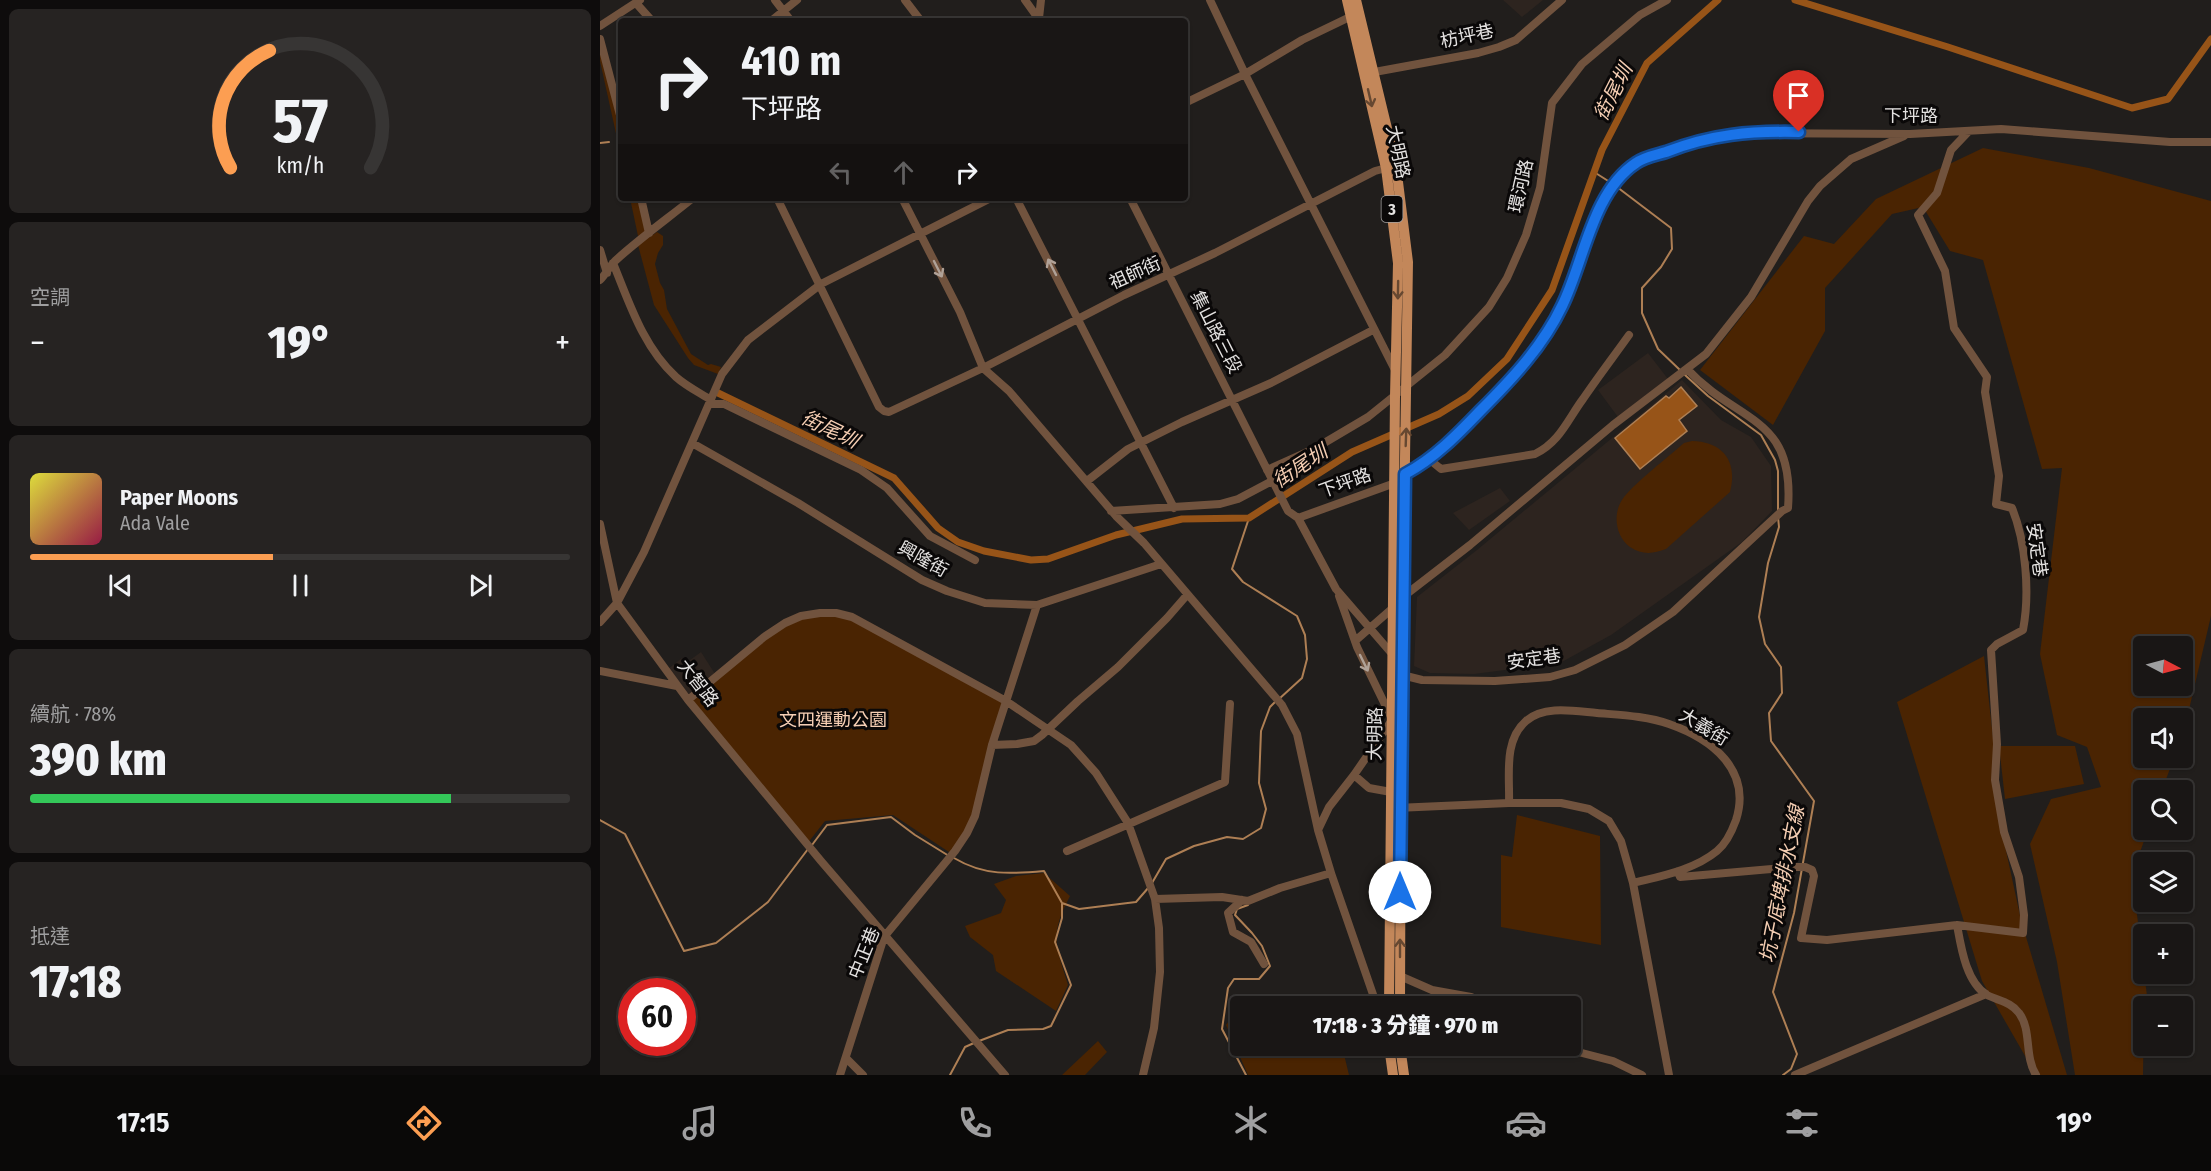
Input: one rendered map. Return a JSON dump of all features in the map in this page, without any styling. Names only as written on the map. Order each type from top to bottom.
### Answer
[{"type":"main road","name":"大明路","points":[[1347,0],[1355,15],[1369,72],[1391,167],[1408,262],[1407,415],[1395,483],[1393,655],[1400,996]]},
{"type":"main road","name":"大明路","points":[[1355,15],[1356,0]]},
{"type":"main road","name":"大明路","points":[[1389,996],[1396,808],[1391,792],[1402,675],[1405,474],[1400,460],[1395,422],[1398,263],[1391,167]]},
{"type":"main road","points":[[1393,1075],[1394,1056]]},
{"type":"main road","points":[[1398,1056],[1404,1075]]},
{"type":"street","points":[[775,0],[789,18]]},
{"type":"street","points":[[775,18],[797,0]]},
{"type":"street","points":[[905,0],[919,18]]},
{"type":"street","points":[[1025,0],[1037,18]]},
{"type":"street","points":[[1038,18],[1041,0]]},
{"type":"street","points":[[1210,0],[1373,330],[1395,371],[1406,386]]},
{"type":"street","name":"枋坪巷","points":[[1369,72],[1478,54],[1500,47],[1515,40],[1562,0]]},
{"type":"street","name":"環河路","points":[[1267,470],[1338,436],[1368,417],[1426,372],[1489,307],[1507,278],[1526,235],[1540,188],[1552,103],[1582,64],[1640,15],[1666,0]]},
{"type":"street","points":[[602,22],[638,2],[650,18]]},
{"type":"street","points":[[1188,102],[1245,74],[1302,40],[1355,15]]},
{"type":"street","points":[[600,39],[618,108]]},
{"type":"street","name":"下坪路","points":[[1298,518],[1395,483],[1405,474],[1430,460],[1510,380],[1537,348],[1562,307],[1599,210],[1621,177],[1637,162],[1705,138],[1780,132],[1910,134],[2001,129],[2170,142],[2211,142]]},
{"type":"street","name":"安定巷","points":[[1957,925],[2023,933],[2024,915],[2019,876],[2004,832],[1995,780],[1997,744],[1991,650],[1997,644],[2023,630],[2026,614],[2025,564],[2012,508],[1996,504],[1999,476],[1985,392],[1987,377],[1954,328],[1945,271],[1918,215],[1937,193],[1951,150],[1969,131]]},
{"type":"street","points":[[1404,596],[1470,545],[1613,426],[1706,354],[1751,297],[1808,201],[1820,186],[1851,159],[1886,142],[1910,134]]},
{"type":"street","name":"祖師街","points":[[821,284],[879,406],[889,412],[983,368],[1124,295],[1169,276],[1375,171],[1391,167]]},
{"type":"street","points":[[642,201],[649,233]]},
{"type":"street","points":[[600,280],[608,273],[613,263],[689,201]]},
{"type":"street","points":[[779,201],[821,284]]},
{"type":"street","points":[[904,201],[960,312],[983,368],[1009,391],[1118,518],[1144,543],[1282,705],[1297,734],[1318,830],[1374,996]]},
{"type":"street","points":[[600,622],[617,603],[644,552],[722,374],[748,340],[821,284],[985,201]]},
{"type":"street","points":[[1018,201],[1174,508]]},
{"type":"street","name":"集山路三段","points":[[1132,201],[1272,481],[1288,511],[1298,518]]},
{"type":"street","points":[[600,250],[608,273]]},
{"type":"street","points":[[613,263],[642,331],[661,360],[676,377],[710,402],[724,404],[861,470],[887,488],[930,536],[975,560]]},
{"type":"street","points":[[1087,481],[1128,449],[1281,378],[1373,330]]},
{"type":"street","points":[[1430,460],[1442,469],[1536,454],[1544,450],[1560,436],[1581,401],[1629,335]]},
{"type":"street","name":"安定巷","points":[[1402,675],[1431,681],[1495,681],[1550,677],[1575,670],[1625,645],[1673,612],[1788,508],[1785,459],[1773,435],[1702,385],[1687,369]]},
{"type":"street","name":"興隆街","points":[[692,442],[798,502],[922,580],[985,603],[1037,605],[1161,564]]},
{"type":"street","points":[[1112,510],[1220,504],[1238,499],[1272,481]]},
{"type":"street","points":[[1298,518],[1336,589],[1355,641],[1396,720],[1329,807],[1318,830]]},
{"type":"street","name":"大智路","points":[[600,524],[617,603],[677,686],[884,937],[1005,1075]]},
{"type":"street","points":[[1336,589],[1393,655],[1402,675]]},
{"type":"street","points":[[992,745],[1034,741],[1118,667],[1187,595]]},
{"type":"street","name":"中正巷","points":[[840,1075],[884,937],[968,833],[975,816],[992,745],[1037,605]]},
{"type":"street","points":[[1355,641],[1394,607]]},
{"type":"street","points":[[688,700],[764,637],[782,625],[801,616],[836,613],[852,617],[1006,701],[1071,745],[1096,773],[1128,823],[1154,895],[1159,928],[1160,972],[1153,1032],[1143,1075]]},
{"type":"street","points":[[600,671],[677,686]]},
{"type":"street","points":[[1067,851],[1224,782],[1230,704]]},
{"type":"street","name":"大義街","points":[[1509,803],[1510,750],[1515,735],[1532,717],[1551,711],[1566,710],[1620,715],[1668,723],[1698,738],[1729,762],[1738,780],[1739,810],[1728,840],[1717,851],[1678,871],[1633,883]]},
{"type":"street","points":[[1354,776],[1369,788],[1391,792]]},
{"type":"street","points":[[1396,808],[1509,803],[1561,804],[1583,807],[1600,814],[1609,821],[1618,835],[1633,883],[1669,1075]]},
{"type":"street","points":[[1678,871],[1680,877],[1801,867],[1812,870],[1814,876],[1802,938],[1827,940],[1957,925],[1963,958],[1969,974],[1986,994],[2012,1005],[2021,1015],[2029,1060],[2036,1075]]},
{"type":"street","points":[[1154,895],[1222,897],[1248,901],[1280,888],[1331,873]]},
{"type":"street","points":[[1242,900],[1228,913],[1233,932],[1251,942],[1264,964]]},
{"type":"street","points":[[1400,976],[1432,990],[1465,996]]},
{"type":"street","points":[[1795,1075],[1986,994]]},
{"type":"street","points":[[1581,1053],[1613,1061],[1642,1075]]},
{"type":"street","points":[[846,1058],[863,1075]]},
{"type":"shaded area","points":[[1503,0],[1543,0],[1522,17]]},
{"type":"shaded area","points":[[1648,353],[1668,379],[1618,417],[1598,390]]},
{"type":"shaded area","points":[[1682,380],[1721,420],[1751,437],[1771,466],[1772,511],[1742,542],[1611,635],[1560,663],[1474,674],[1430,673],[1414,666],[1417,597]]},
{"type":"shaded area","points":[[1681,387],[1697,406],[1679,420],[1687,431],[1640,469],[1615,438],[1666,396],[1669,398]]},
{"type":"shaded area","points":[[1500,488],[1510,501],[1469,530],[1453,513]]},
{"type":"shaded area","points":[[701,652],[717,677],[690,698],[668,669],[682,658],[686,663]]},
{"type":"green space","points":[[600,42],[618,113],[618,142],[600,61]]},
{"type":"green space","points":[[1983,148],[2089,168],[2211,201],[2211,616],[2193,692],[2193,636],[2133,636],[2133,696],[2192,696],[2189,708],[2133,708],[2133,768],[2170,768],[2166,780],[2133,780],[2133,840],[2144,840],[2140,852],[2133,852],[2133,912],[2137,912],[2138,924],[2133,924],[2133,984],[2146,984],[2147,996],[2133,996],[2133,1056],[2143,1056],[2143,1075],[2075,1075],[2057,962],[2030,844],[2051,799],[2101,787],[2087,747],[2057,735],[2040,654],[2062,468],[2042,469],[1983,260],[1950,251],[1923,207],[1892,214],[1825,288],[1825,331],[1773,425],[1700,370],[1804,236],[1834,244],[1876,199]]},
{"type":"green space","points":[[631,201],[640,201],[648,233],[638,236]]},
{"type":"green space","points":[[657,232],[663,236],[663,245],[655,264],[664,290],[667,309],[691,354],[708,365],[721,367],[718,374],[694,365],[654,305],[638,245]]},
{"type":"green space","points":[[1692,441],[1712,445],[1726,455],[1732,471],[1730,492],[1666,549],[1648,553],[1634,550],[1621,537],[1618,530],[1617,517],[1620,503],[1630,490],[1652,470],[1684,443]]},
{"type":"green space","name":"文四運動公園","points":[[820,613],[852,617],[1004,702],[975,816],[952,854],[893,815],[825,821],[807,844],[688,700],[782,625]]},
{"type":"green space","points":[[1984,656],[2005,846],[2021,920],[2067,1075],[2036,1075],[1982,981],[1897,702]]},
{"type":"green space","points":[[1999,746],[2075,746],[2084,784],[2005,799]]},
{"type":"green space","points":[[1517,815],[1600,836],[1601,945],[1501,927],[1501,855],[1512,857]]},
{"type":"green space","points":[[1044,873],[1070,896],[1057,931],[1060,960],[1068,985],[1056,1011],[996,971],[993,955],[970,937],[965,926],[1001,913],[1006,900],[994,884],[1016,876]]},
{"type":"green space","points":[[1230,1020],[1230,1034],[1226,1025]]},
{"type":"green space","points":[[1098,1041],[1107,1052],[1085,1075],[1062,1075]]},
{"type":"green space","points":[[1240,1056],[1344,1056],[1349,1075],[1248,1075]]},
{"type":"waterway","name":"街尾圳","points":[[716,392],[894,478],[938,528],[958,542],[984,551],[1031,560],[1048,559],[1116,535],[1182,519],[1249,518],[1352,452],[1439,414],[1468,396],[1507,359],[1552,290],[1602,150],[1647,63],[1718,0]]},
{"type":"waterway","name":"街尾圳","points":[[1795,0],[1948,47],[2132,108],[2168,99],[2211,39]]},
{"type":"waterway","points":[[600,143],[609,142]]},
{"type":"waterway","name":"坑子底埤排水支線","points":[[1594,172],[1613,184]]},
{"type":"waterway","name":"坑子底埤排水支線","points":[[1617,187],[1671,228],[1672,249],[1661,267],[1642,288],[1642,313],[1658,349],[1681,371]]},
{"type":"waterway","name":"坑子底埤排水支線","points":[[1685,375],[1708,396],[1761,435],[1775,460],[1778,471],[1778,511]]},
{"type":"waterway","name":"坑子底埤排水支線","points":[[1778,517],[1779,527],[1768,563],[1759,617],[1765,644],[1781,667],[1782,693],[1769,713],[1771,741],[1814,801],[1794,913],[1773,992],[1797,1054],[1791,1069],[1783,1075]]},
{"type":"waterway","points":[[1249,518],[1232,569],[1243,582],[1297,616],[1305,635],[1307,659],[1302,678],[1279,699]]},
{"type":"waterway","points":[[1152,883],[1166,859],[1194,846],[1227,837],[1243,839],[1261,828],[1266,809],[1259,783],[1261,731],[1270,707],[1275,702]]},
{"type":"waterway","points":[[812,845],[827,825],[891,817],[949,856]]},
{"type":"waterway","points":[[600,820],[625,834],[684,951],[716,943],[768,902],[808,849]]},
{"type":"waterway","points":[[954,858],[987,871],[1009,873],[1044,871],[1062,903],[1079,909],[1136,902],[1149,887]]},
{"type":"waterway","points":[[979,1041],[1008,1030],[1043,1029],[1051,1026],[1071,985],[1055,942],[1062,918],[1062,904]]},
{"type":"waterway","points":[[1246,1075],[1222,1029],[1228,988],[1234,979],[1259,979],[1270,966],[1262,946],[1235,915],[1237,909],[1248,905]]},
{"type":"waterway","points":[[950,1075],[965,1047],[974,1043]]},
{"type":"route","points":[[1400,892],[1405,474],[1423,465],[1451,440],[1510,380],[1537,348],[1562,307],[1599,210],[1623,174],[1637,162],[1705,138],[1742,133],[1799,132]]}]
